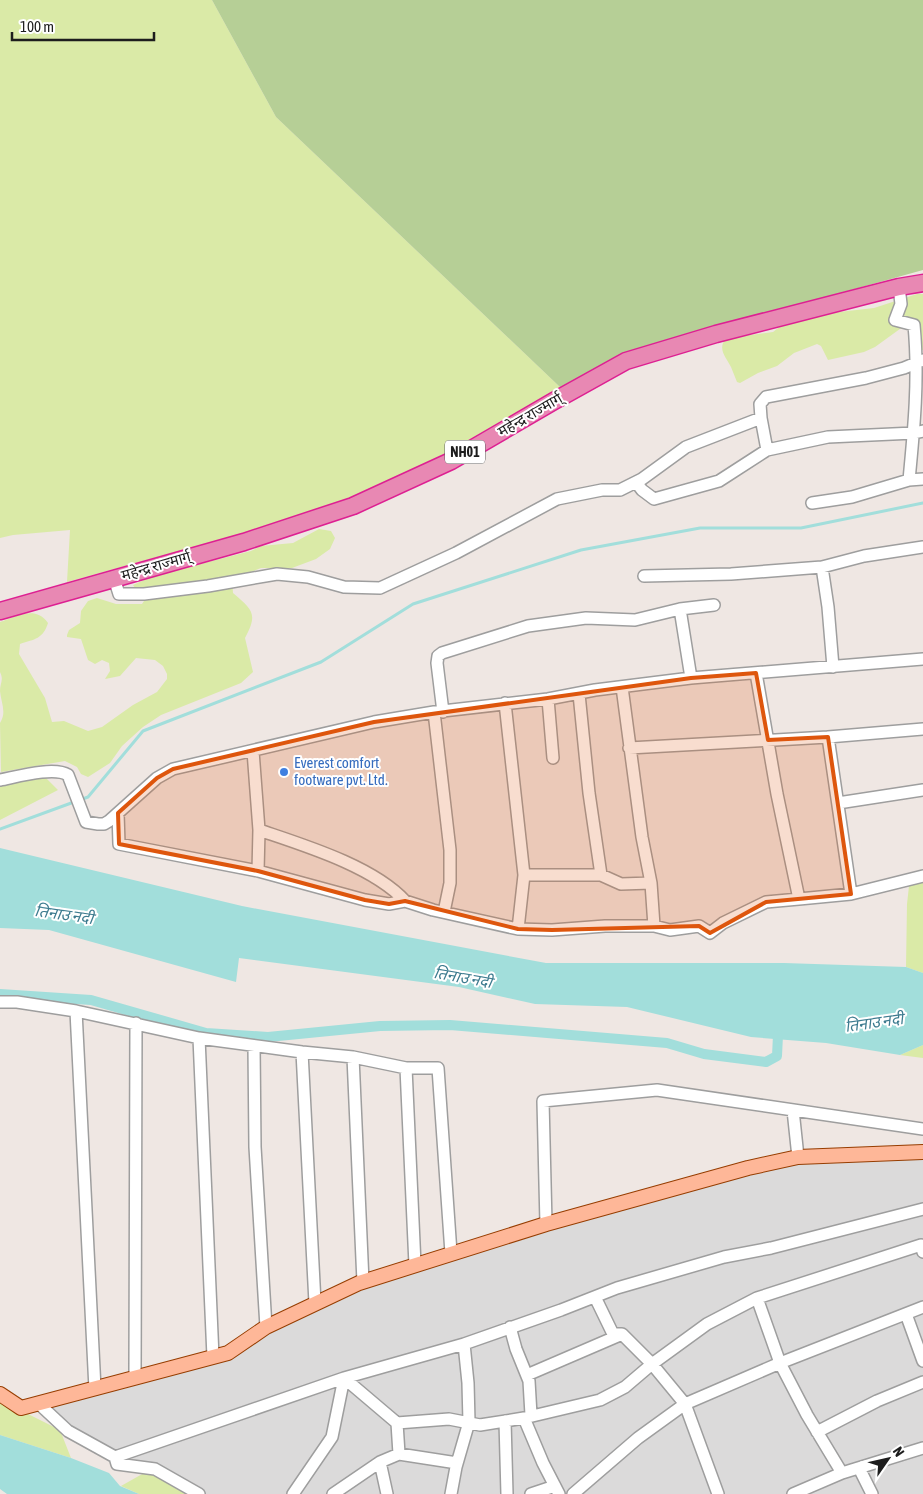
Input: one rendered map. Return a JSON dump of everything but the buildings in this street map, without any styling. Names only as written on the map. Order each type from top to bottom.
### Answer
[{"type":"highway","name":"महेन्द्र राज्मार्ग्","points":[[0,611],[244,542],[352,506],[451,461],[626,361],[716,334],[899,287],[923,283]]},
{"type":"main road","points":[[0,1394],[21,1408],[228,1353],[266,1327],[363,1282],[546,1224],[748,1168],[798,1157],[923,1152]]},
{"type":"street","points":[[899,287],[901,304],[895,320],[914,325],[919,361],[918,432],[910,480]]},
{"type":"street","points":[[767,450],[760,404],[766,397],[866,378],[904,368],[919,361]]},
{"type":"street","points":[[114,578],[119,594],[144,594],[208,586],[277,574],[308,577],[344,587],[380,588],[456,553],[557,499],[602,490],[620,490],[636,482],[686,447],[761,418]]},
{"type":"street","points":[[636,482],[654,499],[720,481],[767,450],[828,437],[918,432]]},
{"type":"street","points":[[812,503],[852,497],[910,480],[923,479]]},
{"type":"street","points":[[644,576],[731,574],[822,567],[864,556],[923,547]]},
{"type":"street","points":[[822,567],[828,607],[833,667]]},
{"type":"street","points":[[444,912],[450,883],[450,850],[439,712],[438,656],[442,653],[528,626],[586,618],[635,620],[680,609],[714,605]]},
{"type":"street","points":[[680,609],[691,678]]},
{"type":"street","points":[[0,780],[50,772],[63,772],[68,776],[86,822],[104,824],[157,778],[173,769],[374,722],[691,678],[923,659]]},
{"type":"street","points":[[756,673],[777,794],[799,899]]},
{"type":"street","points":[[622,687],[642,838],[651,883],[654,926]]},
{"type":"street","points":[[579,694],[600,875]]},
{"type":"street","points":[[548,699],[553,758]]},
{"type":"street","points":[[505,703],[524,876],[518,929]]},
{"type":"street","points":[[630,748],[828,737],[923,729]]},
{"type":"street","points":[[828,737],[852,894]]},
{"type":"street","points":[[254,751],[259,830],[258,871]]},
{"type":"street","points":[[838,803],[923,790]]},
{"type":"street","points":[[118,813],[120,844],[258,871],[365,900],[388,904],[405,901],[433,910],[518,929],[552,930],[605,926],[654,926],[670,930],[699,926],[710,933],[723,923],[766,902],[852,894],[923,876]]},
{"type":"street","points":[[259,830],[358,868],[396,891],[405,901]]},
{"type":"street","points":[[524,876],[600,875],[621,884],[651,883]]},
{"type":"street","points":[[0,1002],[17,1002],[76,1011],[199,1038],[353,1057],[406,1068],[438,1068],[451,1253]]},
{"type":"street","points":[[76,1011],[95,1389]]},
{"type":"street","points":[[135,1377],[136,1023]]},
{"type":"street","points":[[199,1038],[213,1357]]},
{"type":"street","points":[[254,1046],[256,1147],[266,1327]]},
{"type":"street","points":[[302,1052],[316,1304]]},
{"type":"street","points":[[353,1057],[363,1282]]},
{"type":"street","points":[[406,1068],[415,1265]]},
{"type":"street","points":[[546,1224],[543,1100],[658,1090],[923,1130]]},
{"type":"street","points":[[793,1110],[798,1157]]},
{"type":"street","points":[[115,1457],[344,1378],[464,1344],[617,1288],[724,1257],[771,1248],[923,1209]]},
{"type":"street","points":[[344,1378],[397,1422],[449,1419],[480,1425],[528,1417],[600,1400],[625,1387],[652,1364],[707,1324],[756,1298],[921,1245],[923,1252]]},
{"type":"street","points":[[595,1297],[613,1334],[622,1334],[652,1364],[685,1404],[718,1494]]},
{"type":"street","points":[[756,1298],[780,1363],[817,1432],[842,1473]]},
{"type":"street","points":[[572,1494],[638,1438],[685,1404],[780,1363],[923,1307]]},
{"type":"street","points":[[906,1314],[923,1360]]},
{"type":"street","points":[[510,1327],[531,1390],[528,1417],[557,1490],[531,1494]]},
{"type":"street","points":[[527,1375],[622,1334]]},
{"type":"street","points":[[451,1494],[457,1463],[469,1422],[464,1344]]},
{"type":"street","points":[[293,1494],[332,1437],[344,1378]]},
{"type":"street","points":[[817,1432],[877,1401],[923,1382]]},
{"type":"street","points":[[38,1403],[68,1431],[115,1457],[117,1464],[155,1469],[199,1494]]},
{"type":"street","points":[[397,1422],[399,1454]]},
{"type":"street","points":[[505,1422],[507,1494]]},
{"type":"street","points":[[793,1494],[842,1473],[923,1448]]},
{"type":"street","points":[[333,1494],[380,1462],[399,1454],[457,1463]]},
{"type":"street","points":[[380,1462],[387,1494]]},
{"type":"street","points":[[859,1468],[872,1494]]},
{"type":"highlighted area","points":[[756,673],[768,740],[828,737],[851,894],[766,902],[710,933],[699,926],[552,930],[518,929],[405,901],[389,904],[365,900],[258,871],[119,844],[118,813],[157,778],[173,769],[374,722],[691,678]]},
{"type":"shaded area","points":[[923,1155],[923,1494],[195,1494],[117,1464],[38,1403],[228,1353],[363,1282],[798,1157]]},
{"type":"green space","points":[[0,0],[212,0],[276,117],[561,388],[514,417],[420,468],[320,512],[67,582],[70,530],[13,535],[0,538]]},
{"type":"green space","points":[[212,0],[923,0],[923,270],[693,334],[628,355],[561,388],[276,117]]},
{"type":"green space","points":[[917,294],[923,294],[923,350],[915,330],[904,326],[875,347],[864,352],[828,360],[821,346],[817,344],[794,353],[777,366],[758,373],[740,383],[737,382],[723,353],[722,346],[726,338],[773,332],[786,322],[839,312],[874,308]]},
{"type":"green space","points":[[319,529],[331,531],[335,538],[330,549],[316,559],[292,568],[261,568],[232,579],[233,593],[249,608],[252,618],[245,638],[253,672],[241,683],[161,715],[143,727],[122,746],[110,763],[88,777],[81,774],[77,767],[65,761],[1,772],[0,723],[3,711],[0,691],[2,679],[0,672],[0,622],[19,615],[32,613],[38,614],[48,623],[44,632],[38,638],[20,644],[19,654],[45,698],[52,722],[64,721],[88,731],[102,727],[133,705],[157,692],[167,679],[167,674],[163,666],[155,660],[136,658],[120,676],[105,679],[110,671],[109,663],[102,660],[95,664],[88,660],[81,639],[67,637],[69,630],[80,623],[81,611],[88,601],[97,598],[116,604],[142,604],[144,601],[133,585],[153,576],[251,551],[261,546],[293,543]]},
{"type":"green space","points":[[44,776],[58,790],[0,820],[0,784]]},
{"type":"green space","points":[[923,881],[923,973],[906,967],[909,886]]},
{"type":"green space","points":[[923,1045],[923,1058],[900,1055]]},
{"type":"green space","points":[[0,1400],[60,1430],[71,1458],[0,1435]]},
{"type":"green space","points":[[144,1473],[163,1477],[190,1494],[139,1494],[121,1486]]},
{"type":"water","name":"तिनाउ नदी","points":[[0,848],[242,906],[546,963],[784,963],[906,967],[923,973],[923,1045],[900,1055],[826,1043],[751,1037],[627,1007],[535,1004],[459,987],[239,958],[236,982],[49,930],[0,928]]},
{"type":"water","points":[[0,1435],[71,1458],[109,1473],[120,1486],[139,1494],[7,1494],[0,1489]]},
{"type":"waterway","points":[[80,800],[88,797],[143,731],[321,662],[413,604],[581,550],[700,528],[801,528],[923,503]]},
{"type":"waterway","points":[[0,829],[74,802]]},
{"type":"waterway","points":[[0,994],[91,1000],[206,1033],[268,1037],[380,1026],[450,1025],[667,1043],[704,1054],[766,1062],[777,1056],[778,1035]]},
{"type":"place","name":"Everest comfort footware pvt. Ltd.","points":[[284,772]]}]
